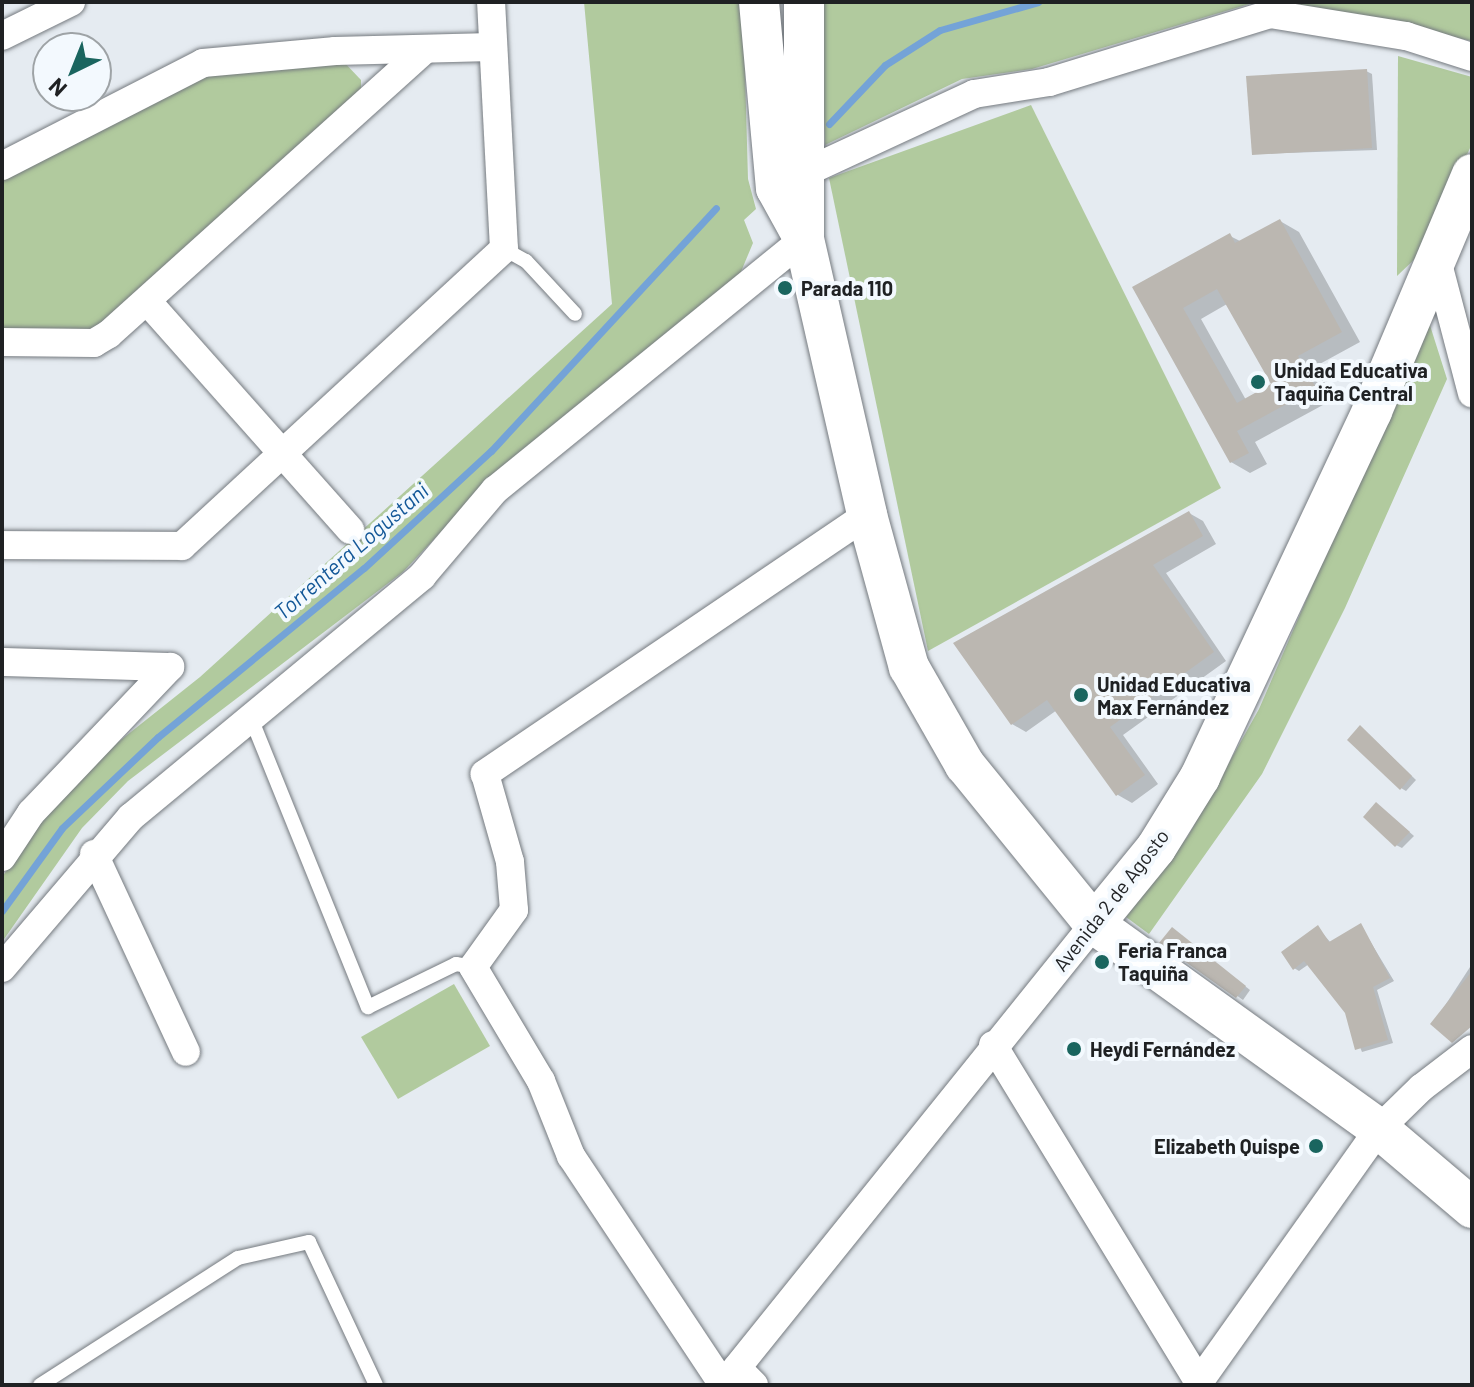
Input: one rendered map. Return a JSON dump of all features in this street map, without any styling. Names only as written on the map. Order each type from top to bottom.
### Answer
[{"type":"main road","points":[[759,2],[804,239],[867,515],[909,667],[965,765],[1094,924],[1379,1129],[1472,1208]]},
{"type":"main road","points":[[792,179],[804,2]]},
{"type":"main road","name":"Avenida 2 de Agosto","points":[[1094,924],[1156,848],[1200,777],[1372,411],[1472,174]]},
{"type":"street","points":[[2,36],[71,2]]},
{"type":"street","points":[[2,545],[182,546],[284,456],[504,249],[491,2]]},
{"type":"street","points":[[792,179],[974,94],[1049,82],[1270,14],[1406,36],[1472,57]]},
{"type":"street","points":[[2,166],[203,63],[492,47]]},
{"type":"street","points":[[2,342],[94,343],[147,301],[424,50]]},
{"type":"street","points":[[2,968],[94,854],[422,576],[495,490],[804,239]]},
{"type":"street","points":[[1436,256],[1472,393]]},
{"type":"street","points":[[147,301],[350,530]]},
{"type":"street","points":[[738,1379],[571,1156],[541,1081],[473,967],[514,910],[510,862],[485,774],[867,515]]},
{"type":"street","points":[[2,662],[170,667],[31,813],[2,857]]},
{"type":"street","points":[[94,854],[186,1052]]},
{"type":"street","name":"Avenida 2 de Agosto","points":[[738,1379],[993,1045],[1094,924]]},
{"type":"street","points":[[993,1045],[1198,1383],[1379,1129],[1421,1088],[1472,1049]]},
{"type":"lane","points":[[504,249],[526,261],[575,314]]},
{"type":"lane","points":[[251,718],[368,1007],[456,964],[473,967]]},
{"type":"lane","points":[[40,1385],[238,1258],[309,1242],[376,1385]]},
{"type":"green space","points":[[584,2],[743,2],[748,179],[756,209],[744,220],[753,243],[740,274],[493,477],[403,572],[128,781],[82,828],[2,942],[2,877],[48,810],[112,747],[200,677],[612,304]]},
{"type":"green space","points":[[820,2],[1256,2],[1032,69],[962,79],[825,145]]},
{"type":"green space","points":[[1287,2],[1472,2],[1472,41]]},
{"type":"green space","points":[[1398,56],[1472,77],[1472,144],[1419,255],[1397,276]]},
{"type":"green space","points":[[342,60],[361,80],[361,92],[91,334],[2,332],[2,177],[203,74]]},
{"type":"green space","points":[[1031,105],[1221,488],[928,651],[829,178]]},
{"type":"green space","points":[[1428,319],[1447,379],[1345,608],[1262,774],[1149,934],[1126,917],[1188,836],[1259,709]]},
{"type":"green space","points":[[454,984],[490,1046],[398,1099],[361,1037]]},
{"type":"building","points":[[1367,69],[1372,148],[1252,155],[1246,76]]},
{"type":"building","points":[[1280,219],[1342,332],[1298,356],[1316,388],[1237,431],[1249,453],[1230,463],[1132,287],[1230,233],[1235,243]],"holes":[[[1217,289],[1271,384],[1237,403],[1183,308]]]},
{"type":"building","points":[[1189,511],[1203,536],[1153,565],[1214,652],[1110,727],[1145,775],[1116,796],[1047,700],[1011,725],[953,643]]},
{"type":"building","points":[[1360,725],[1412,776],[1400,790],[1347,740]]},
{"type":"building","points":[[1376,802],[1410,832],[1395,847],[1363,817]]},
{"type":"building","points":[[1361,923],[1390,978],[1373,987],[1388,1040],[1355,1050],[1345,1013],[1304,961],[1293,970],[1281,952],[1318,925],[1329,942]]},
{"type":"building","points":[[1172,927],[1246,986],[1236,998],[1159,943]]},
{"type":"building","points":[[1472,971],[1472,1026],[1452,1043],[1430,1024]]},
{"type":"waterway","name":"Torrentera Logustani","points":[[829,124],[885,65],[940,30],[1038,2]]},
{"type":"waterway","name":"Torrentera Logustani","points":[[2,911],[62,828],[158,737],[364,568],[491,451],[716,208]]},
{"type":"place","name":"Parada 110","points":[[785,288]]},
{"type":"place","name":"Unidad Educativa Taquiña Central","points":[[1258,382]]},
{"type":"place","name":"Unidad Educativa Max Fernández","points":[[1081,695]]},
{"type":"place","name":"Feria Franca Taquiña","points":[[1102,962]]},
{"type":"place","name":"Heydi Fernández","points":[[1074,1049]]},
{"type":"place","name":"Elizabeth Quispe","points":[[1316,1146]]}]
